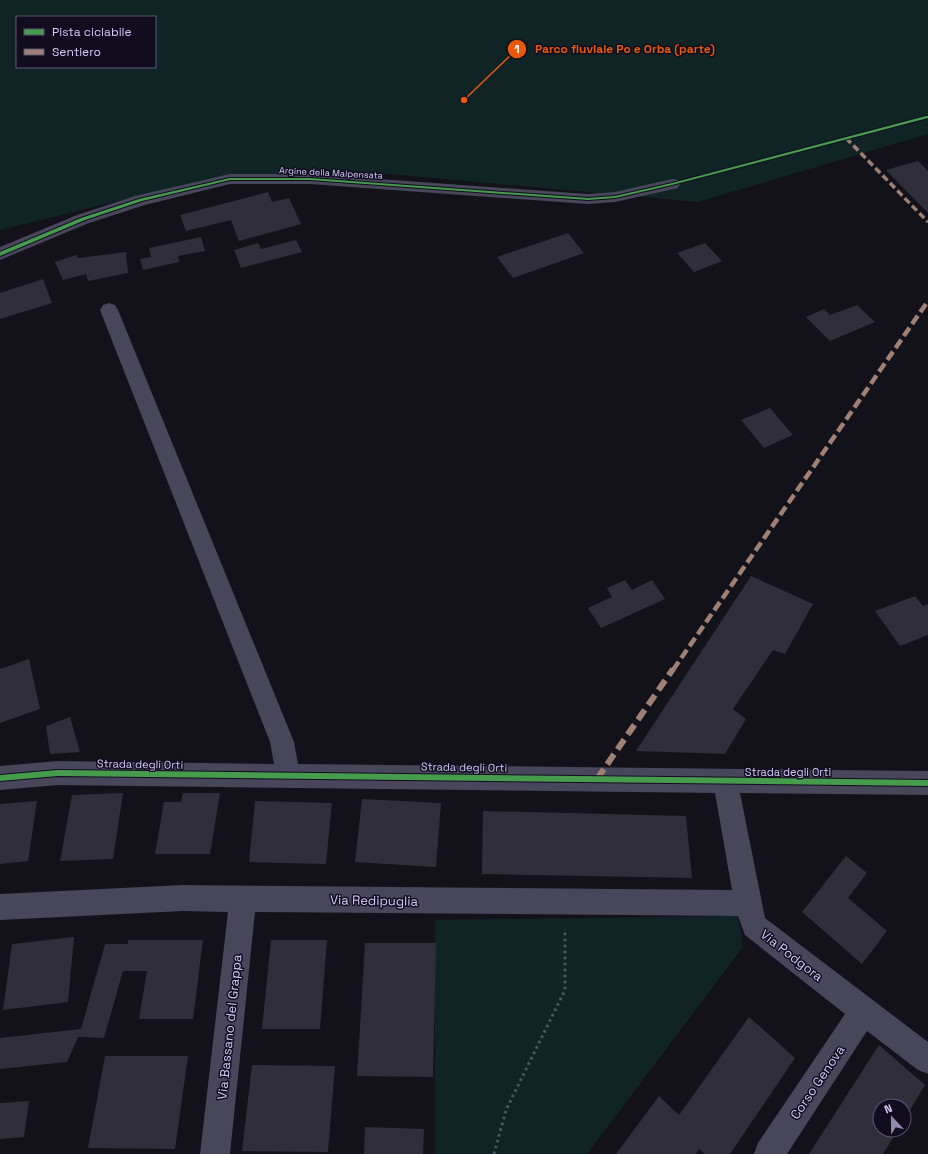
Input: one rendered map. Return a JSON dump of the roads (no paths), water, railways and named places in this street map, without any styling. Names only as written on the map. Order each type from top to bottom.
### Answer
[{"type":"street","name":"Argine della Malpensata","points":[[0,254],[83,219],[141,200],[230,179],[310,179],[588,199],[615,198],[672,184]]},
{"type":"street","points":[[109,310],[282,742],[288,775]]},
{"type":"street","name":"Strada degli Orti","points":[[0,778],[58,773],[725,782],[928,783]]},
{"type":"street","name":"Via Podgora","points":[[725,782],[748,903],[754,926],[928,1060]]},
{"type":"street","name":"Via Redipuglia","points":[[0,907],[183,898],[748,903]]},
{"type":"street","name":"Via Bassano del Grappa","points":[[215,1154],[243,899]]},
{"type":"street","name":"Corso Genova","points":[[769,1154],[864,1011]]},
{"type":"place","name":"Parco fluviale Po e Orba (parte)","points":[[464,100]]}]
